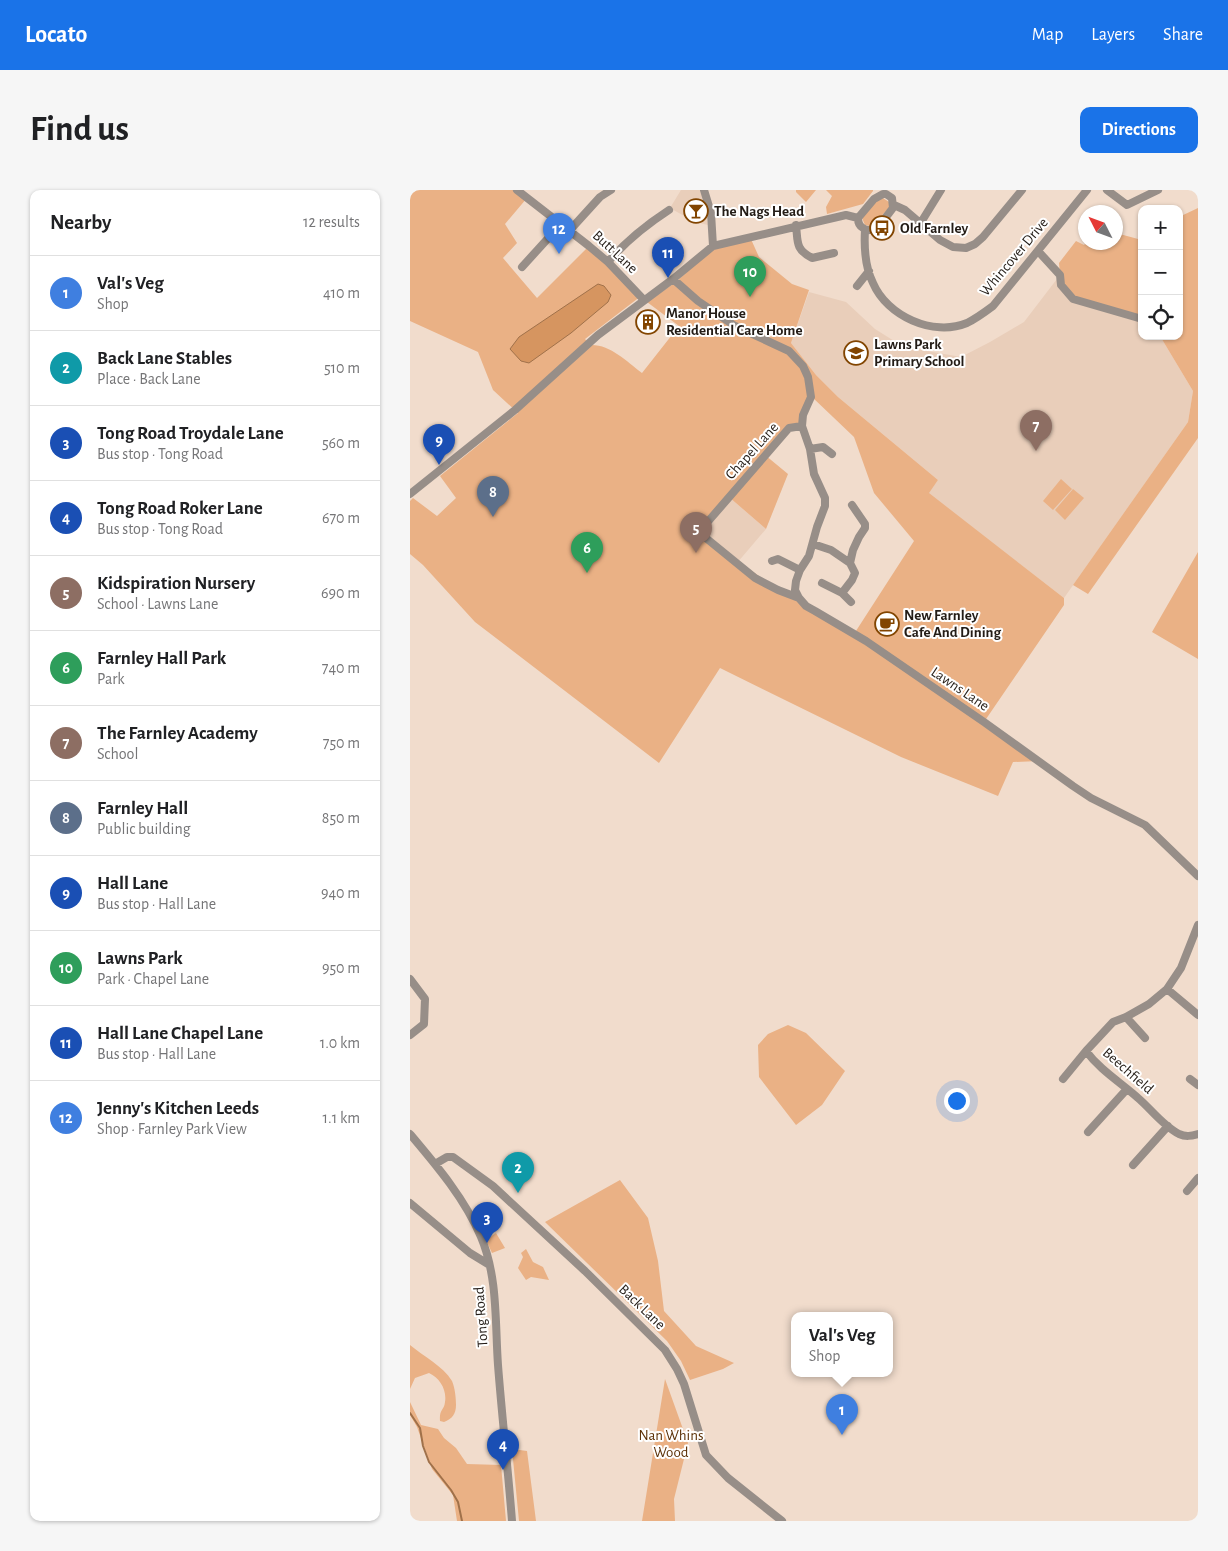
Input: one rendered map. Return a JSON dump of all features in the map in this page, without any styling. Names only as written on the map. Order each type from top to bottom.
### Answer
[{"type":"street","name":"Butt Lane","points":[[517,190],[529,194],[608,262],[644,300]]},
{"type":"street","points":[[570,230],[600,197],[611,190]]},
{"type":"street","points":[[704,190],[710,213],[713,246]]},
{"type":"street","points":[[920,224],[941,190]]},
{"type":"street","points":[[894,205],[902,208],[940,240],[953,247],[966,248],[975,244],[983,237],[1022,190]]},
{"type":"street","name":"Whincover Drive","points":[[865,230],[865,249],[869,271],[878,292],[899,314],[930,326],[952,326],[966,323],[993,306],[1087,190]]},
{"type":"street","points":[[1107,190],[1127,205],[1158,190]]},
{"type":"street","points":[[882,192],[892,198],[893,208],[874,229],[869,231],[861,228],[858,218],[882,192]]},
{"type":"street","points":[[608,262],[622,245],[670,210]]},
{"type":"street","points":[[410,494],[515,410],[598,335],[673,279],[713,246],[846,215],[858,218]]},
{"type":"street","points":[[522,267],[562,224]]},
{"type":"street","points":[[796,226],[798,247],[801,252],[812,258],[834,253]]},
{"type":"street","points":[[1038,251],[1060,275],[1061,285],[1074,299],[1138,319]]},
{"type":"street","points":[[857,286],[869,271]]},
{"type":"street","name":"Chapel Lane","points":[[673,279],[698,301],[736,326],[789,351],[803,366],[808,377],[811,397],[803,414],[802,426],[789,428],[705,525],[701,534]]},
{"type":"street","points":[[799,598],[795,590],[796,581],[800,570],[809,556],[817,526],[825,506],[825,498],[814,474],[810,449],[802,426]]},
{"type":"street","points":[[810,449],[823,447],[832,454]]},
{"type":"street","points":[[850,563],[856,543],[865,528],[865,524],[852,505]]},
{"type":"street","name":"Lawns Lane","points":[[701,534],[754,578],[799,598],[814,612],[866,641],[1091,798],[1145,825],[1198,876]]},
{"type":"street","points":[[813,544],[831,550],[850,563],[855,573],[842,593]]},
{"type":"street","points":[[776,557],[800,570]]},
{"type":"street","points":[[822,583],[842,593],[851,602]]},
{"type":"street","name":"Beechfield","points":[[1198,925],[1181,968],[1167,988],[1149,1004],[1113,1022],[1086,1051],[1096,1064],[1168,1126],[1188,1136],[1198,1134]]},
{"type":"street","points":[[1190,948],[1198,952]]},
{"type":"street","points":[[410,978],[425,999],[424,1024],[410,1035]]},
{"type":"street","points":[[1167,988],[1198,1015]]},
{"type":"street","points":[[1126,1017],[1145,1038]]},
{"type":"street","points":[[1063,1078],[1086,1051]]},
{"type":"street","points":[[1190,1078],[1198,1085]]},
{"type":"street","points":[[1088,1132],[1127,1089]]},
{"type":"street","points":[[1133,1165],[1168,1126]]},
{"type":"street","name":"Tong Road","points":[[410,1134],[458,1195],[481,1238],[493,1281],[498,1368],[512,1521]]},
{"type":"street","name":"Back Lane","points":[[435,1164],[447,1157],[453,1157],[492,1186],[585,1271],[665,1350],[677,1369],[685,1387],[706,1455],[728,1478],[782,1521]]},
{"type":"street","points":[[1188,1191],[1198,1178]]},
{"type":"street","points":[[410,1203],[470,1253],[488,1264]]},
{"type":"shaded area","points":[[681,190],[701,190],[708,225],[695,222],[670,208]]},
{"type":"shaded area","points":[[1060,275],[1138,317],[1138,340],[1162,340],[1193,391],[1188,422],[1064,598],[928,493],[938,480],[838,397],[816,375],[791,343],[809,292],[846,302],[875,329],[899,344],[961,357],[1024,322]]},
{"type":"shaded area","points":[[598,284],[604,286],[611,295],[608,302],[571,333],[529,363],[521,361],[510,349],[519,337]]},
{"type":"shaded area","points":[[729,497],[766,529],[737,563],[701,534]]},
{"type":"green space","points":[[410,190],[517,190],[527,198],[505,224],[517,243],[503,258],[537,298],[589,246],[641,296],[585,339],[590,345],[597,345],[611,350],[642,373],[679,326],[647,302],[676,282],[713,246],[750,237],[759,257],[792,284],[809,290],[791,343],[816,375],[838,397],[938,480],[929,493],[1064,598],[1064,605],[984,722],[1039,761],[1013,762],[998,796],[901,757],[720,668],[659,763],[475,622],[423,565],[410,554],[410,501],[413,498],[437,516],[456,498],[440,476],[518,413],[493,390],[478,352],[410,321]],"holes":[[[812,397],[854,437],[874,493],[914,541],[854,634],[778,590],[701,534],[729,497],[766,529],[788,474],[765,455],[789,428],[802,426]]]},
{"type":"green space","points":[[796,190],[816,190],[806,202]]},
{"type":"green space","points":[[826,190],[873,191],[863,204],[827,214],[826,207],[832,196]]},
{"type":"green space","points":[[883,198],[889,202],[889,208],[874,224],[870,226],[865,225],[862,218],[876,201]]},
{"type":"green space","points":[[1198,208],[1198,438],[1088,594],[1073,585],[1188,422],[1193,391],[1162,340],[1183,340],[1183,215]]},
{"type":"green space","points":[[1123,235],[1138,239],[1138,318],[1073,299],[1061,285],[1059,263],[1076,241],[1078,242],[1078,250],[1123,250]]},
{"type":"green space","points":[[1061,479],[1072,489],[1053,510],[1043,501]]},
{"type":"green space","points":[[1073,489],[1084,498],[1065,520],[1055,510]]},
{"type":"green space","points":[[1198,552],[1198,659],[1152,632]]},
{"type":"green space","points":[[788,1025],[806,1033],[845,1071],[822,1105],[796,1125],[759,1077],[758,1045],[768,1034]]},
{"type":"green space","points":[[620,1180],[648,1218],[658,1261],[664,1311],[696,1346],[734,1363],[723,1369],[690,1380],[681,1361],[667,1341],[545,1222]]},
{"type":"green space","points":[[496,1233],[505,1248],[492,1253],[486,1240]]},
{"type":"green space","points":[[526,1249],[533,1262],[543,1267],[549,1280],[531,1277],[526,1280],[518,1268],[523,1257],[521,1253]]},
{"type":"green space","points":[[410,1345],[438,1366],[452,1381],[456,1408],[453,1416],[447,1421],[440,1421],[445,1398],[444,1389],[436,1378],[429,1373],[415,1378],[410,1389]]},
{"type":"green space","name":"Nan Whins Wood","points":[[665,1379],[688,1443],[674,1499],[675,1521],[642,1521]]},
{"type":"green space","points":[[410,1402],[421,1425],[438,1429],[444,1438],[456,1448],[467,1464],[501,1465],[506,1521],[457,1521],[453,1495],[432,1469],[417,1427],[410,1415]]},
{"type":"green space","points":[[512,1449],[527,1451],[536,1521],[519,1521]]},
{"type":"waterway","points":[[410,1413],[420,1428],[423,1446],[429,1462],[458,1502],[462,1521]]},
{"type":"place","name":"The Nags Head","points":[[696,211]]},
{"type":"place","name":"Old Farnley","points":[[882,228]]},
{"type":"place","name":"Jenny's Kitchen Leeds","points":[[559,254]]},
{"type":"place","name":"Hall Lane Chapel Lane","points":[[668,278]]},
{"type":"place","name":"Lawns Park","points":[[750,297]]},
{"type":"place","name":"Manor House Residential Care Home","points":[[648,322]]},
{"type":"place","name":"Lawns Park Primary School","points":[[856,353]]},
{"type":"place","name":"The Farnley Academy","points":[[1036,451]]},
{"type":"place","name":"Hall Lane","points":[[439,465]]},
{"type":"place","name":"Farnley Hall","points":[[493,517]]},
{"type":"place","name":"Kidspiration Nursery","points":[[696,553]]},
{"type":"place","name":"Farnley Hall Park","points":[[587,573]]},
{"type":"place","name":"New Farnley Cafe And Dining","points":[[887,624]]},
{"type":"place","name":"Back Lane Stables","points":[[518,1193]]},
{"type":"place","name":"Tong Road Troydale Lane","points":[[487,1243]]},
{"type":"place","name":"Val's Veg","points":[[842,1435]]},
{"type":"place","name":"Tong Road Roker Lane","points":[[503,1470]]}]
